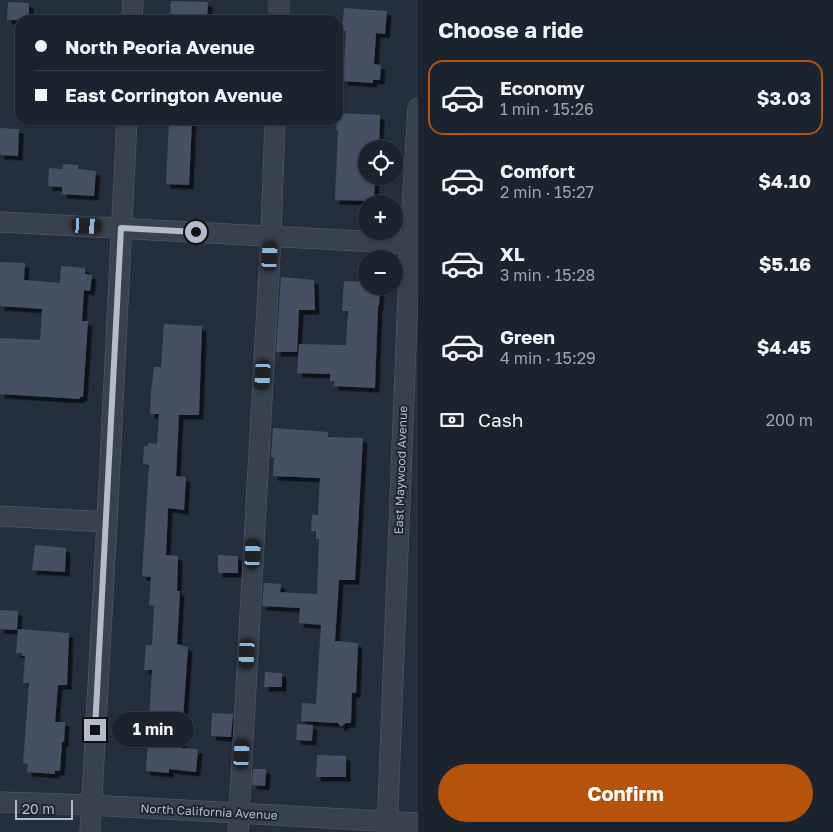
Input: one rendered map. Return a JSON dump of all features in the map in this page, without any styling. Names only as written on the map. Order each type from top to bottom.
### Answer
[{"type":"street","points":[[132,15],[133,0]]},
{"type":"street","points":[[279,0],[279,15]]},
{"type":"street","name":"East Maywood Avenue","points":[[387,827],[414,243],[418,108]]},
{"type":"street","points":[[90,832],[127,125]]},
{"type":"street","points":[[238,823],[271,236],[275,125]]},
{"type":"street","points":[[0,222],[414,243]]},
{"type":"street","points":[[0,516],[107,522]]},
{"type":"street","name":"North California Avenue","points":[[0,802],[91,805],[238,823],[387,827],[418,824]]},
{"type":"building","points":[[171,1],[208,2],[207,15],[170,15]]},
{"type":"building","points":[[8,2],[29,3],[29,15],[15,15],[15,20],[7,20]]},
{"type":"building","points":[[344,8],[387,11],[385,34],[376,33],[374,64],[381,65],[380,80],[373,80],[373,83],[343,81],[346,31],[343,31]]},
{"type":"building","points":[[343,113],[380,115],[379,140],[358,140],[358,185],[375,185],[374,195],[358,195],[358,201],[335,200],[338,130],[336,130],[337,125],[343,125]]},
{"type":"building","points":[[169,125],[192,125],[189,185],[166,184]]},
{"type":"building","points":[[0,128],[19,129],[18,156],[0,155]]},
{"type":"building","points":[[63,164],[78,165],[78,169],[96,171],[94,196],[62,194],[62,187],[48,186],[49,168],[62,169]]},
{"type":"building","points":[[0,262],[25,263],[24,280],[60,283],[61,266],[85,268],[85,274],[92,275],[90,291],[84,290],[82,321],[88,321],[83,397],[80,397],[80,399],[0,394],[0,338],[40,340],[42,309],[0,306]]},
{"type":"building","points":[[281,277],[314,280],[315,310],[299,310],[297,352],[276,352]]},
{"type":"building","points":[[344,281],[358,282],[358,295],[380,295],[375,388],[334,386],[334,381],[330,381],[330,374],[297,373],[299,344],[346,345],[348,311],[342,311]]},
{"type":"building","points":[[164,324],[202,326],[199,415],[179,415],[176,476],[186,477],[184,510],[168,508],[166,555],[178,556],[177,591],[180,591],[177,644],[188,647],[181,748],[198,749],[196,772],[169,769],[169,773],[146,771],[152,670],[144,670],[146,645],[152,645],[154,606],[149,605],[151,577],[142,576],[149,465],[143,463],[144,446],[148,446],[148,443],[157,444],[159,414],[150,414],[151,392],[154,367],[161,367]]},
{"type":"building","points":[[273,428],[328,432],[328,437],[363,438],[355,580],[339,580],[335,641],[358,643],[356,693],[352,693],[351,723],[346,723],[341,727],[338,723],[301,721],[302,703],[316,704],[321,625],[299,623],[300,608],[262,606],[264,583],[281,584],[280,592],[317,594],[319,539],[316,539],[316,531],[311,531],[312,515],[318,515],[320,478],[273,476],[274,457],[271,457]]},
{"type":"building","points":[[35,545],[66,548],[65,572],[32,570]]},
{"type":"building","points":[[218,555],[238,556],[238,573],[218,573]]},
{"type":"building","points":[[0,610],[18,611],[17,630],[0,629]]},
{"type":"building","points":[[18,629],[69,633],[67,685],[58,685],[55,722],[65,722],[60,771],[55,771],[55,774],[27,772],[28,764],[23,763],[29,683],[23,683],[25,656],[21,656],[22,653],[16,653]]},
{"type":"building","points":[[265,672],[282,673],[282,687],[264,687]]},
{"type":"building","points":[[212,713],[233,714],[231,737],[211,736]]},
{"type":"building","points":[[297,724],[313,725],[312,741],[296,740]]},
{"type":"building","points":[[317,755],[346,756],[346,777],[316,777]]},
{"type":"building","points":[[253,769],[266,769],[265,786],[252,785]]},
{"type":"route","points":[[95,730],[121,228],[196,232]]}]
